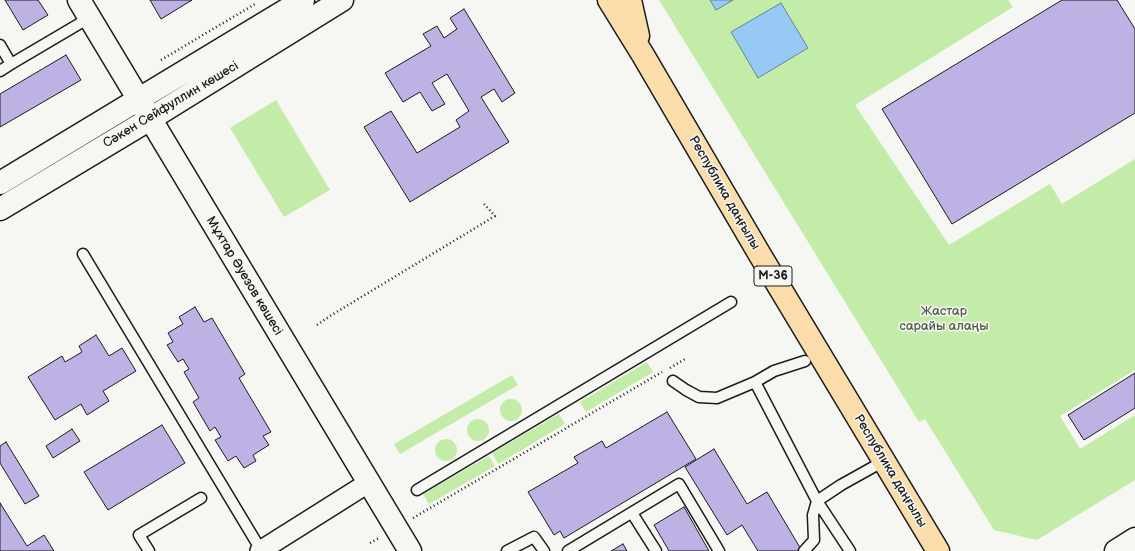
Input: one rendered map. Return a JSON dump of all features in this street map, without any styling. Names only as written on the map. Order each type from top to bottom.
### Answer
[{"type":"main road","name":"Сәкен Сейфуллин көшесі","points":[[0,184],[303,0]]},
{"type":"main road","name":"Сәкен Сейфуллин көшесі","points":[[0,209],[342,0]]},
{"type":"main road","name":"Республика даңғылы","points":[[609,0],[938,551]]},
{"type":"main road","points":[[630,0],[643,55]]},
{"type":"main road","name":"Мұхтар Әуезов көшесі","points":[[84,9],[410,551]]},
{"type":"main road","points":[[1116,551],[1135,539]]},
{"type":"street","points":[[261,551],[368,483]]},
{"type":"lane","points":[[0,71],[84,9]]},
{"type":"lane","points":[[0,45],[11,64]]},
{"type":"lane","points":[[83,254],[261,551]]},
{"type":"lane","points":[[417,490],[731,302]]},
{"type":"lane","points":[[673,381],[699,397],[717,398],[756,382],[774,371],[805,361]]},
{"type":"lane","points":[[756,382],[817,501],[850,551]]},
{"type":"lane","points":[[804,551],[814,540],[812,515],[817,501],[841,485],[884,461]]},
{"type":"lane","points":[[568,551],[680,484],[719,551]]},
{"type":"lane","points":[[149,551],[139,535],[201,498]]},
{"type":"lane","points":[[632,513],[656,551]]},
{"type":"lane","points":[[508,551],[534,537],[544,551]]},
{"type":"path","points":[[161,60],[255,4]]},
{"type":"path","points":[[317,325],[495,216],[484,204]]},
{"type":"path","points":[[428,509],[685,359]]},
{"type":"green space","name":"Жастар сарайы алаңы","points":[[659,0],[1008,0],[1013,7],[855,105],[949,245],[1050,184],[1062,204],[1135,159],[1135,370],[1060,416],[1080,449],[1135,415],[1135,480],[1037,540],[994,530],[925,419],[919,422]]},
{"type":"green space","points":[[276,100],[330,190],[284,217],[230,128]]},
{"type":"green space","points":[[647,362],[653,372],[586,412],[580,402]]},
{"type":"green space","points":[[512,375],[518,385],[400,454],[394,444]]},
{"type":"green space","points":[[511,399],[515,400],[521,406],[521,414],[515,420],[511,421],[507,420],[501,414],[500,410],[501,406],[507,400]]},
{"type":"green space","points":[[559,414],[565,424],[498,464],[492,453]]},
{"type":"green space","points":[[478,419],[482,420],[488,426],[488,434],[482,440],[478,441],[474,440],[468,434],[467,430],[468,426],[474,420]]},
{"type":"green space","points":[[446,439],[450,440],[456,446],[456,454],[450,460],[446,461],[442,460],[436,454],[435,450],[436,446],[442,440]]},
{"type":"green space","points":[[489,456],[495,466],[429,504],[423,494]]},
{"type":"water","points":[[710,0],[733,0],[716,10]]},
{"type":"water","points":[[781,3],[808,48],[758,78],[731,32]]},
{"type":"building","points":[[5,0],[38,0],[48,15],[23,30]]},
{"type":"building","points":[[150,0],[192,0],[161,19]]},
{"type":"building","points":[[1062,0],[1117,0],[1135,29],[1135,113],[952,224],[882,109]]},
{"type":"building","points":[[464,9],[515,93],[502,102],[494,89],[481,97],[509,142],[410,202],[364,127],[391,111],[417,153],[460,127],[456,120],[469,111],[447,74],[432,83],[445,104],[432,111],[420,92],[403,102],[385,73],[431,46],[423,34],[437,26],[444,38],[457,29],[450,18]]},
{"type":"building","points":[[66,55],[81,80],[0,127],[0,94]]},
{"type":"building","points":[[195,307],[204,322],[212,318],[245,374],[239,378],[271,432],[263,436],[269,445],[253,455],[256,461],[244,468],[236,456],[228,461],[215,440],[221,437],[215,427],[210,431],[193,402],[199,398],[184,372],[189,369],[183,359],[178,362],[167,345],[173,342],[168,333],[183,324],[179,317]]},
{"type":"building","points":[[96,335],[109,356],[122,348],[136,371],[103,391],[109,401],[87,415],[81,404],[55,420],[28,377],[62,356],[65,362],[82,352],[79,346]]},
{"type":"building","points":[[1135,373],[1135,408],[1084,440],[1068,415]]},
{"type":"building","points":[[667,412],[696,459],[564,538],[560,531],[554,535],[528,492],[578,463],[574,457],[602,441],[606,448]]},
{"type":"building","points":[[162,425],[185,463],[108,510],[84,472]]},
{"type":"building","points":[[72,429],[80,441],[53,458],[46,446]]},
{"type":"building","points":[[6,442],[39,496],[25,504],[0,463],[0,446]]},
{"type":"building","points":[[714,449],[747,504],[767,492],[802,551],[758,551],[742,525],[727,535],[685,467]]},
{"type":"building","points":[[0,503],[27,546],[44,535],[54,551],[0,551]]},
{"type":"building","points":[[684,507],[709,551],[669,551],[654,525]]},
{"type":"building","points":[[623,544],[627,551],[611,551]]}]
